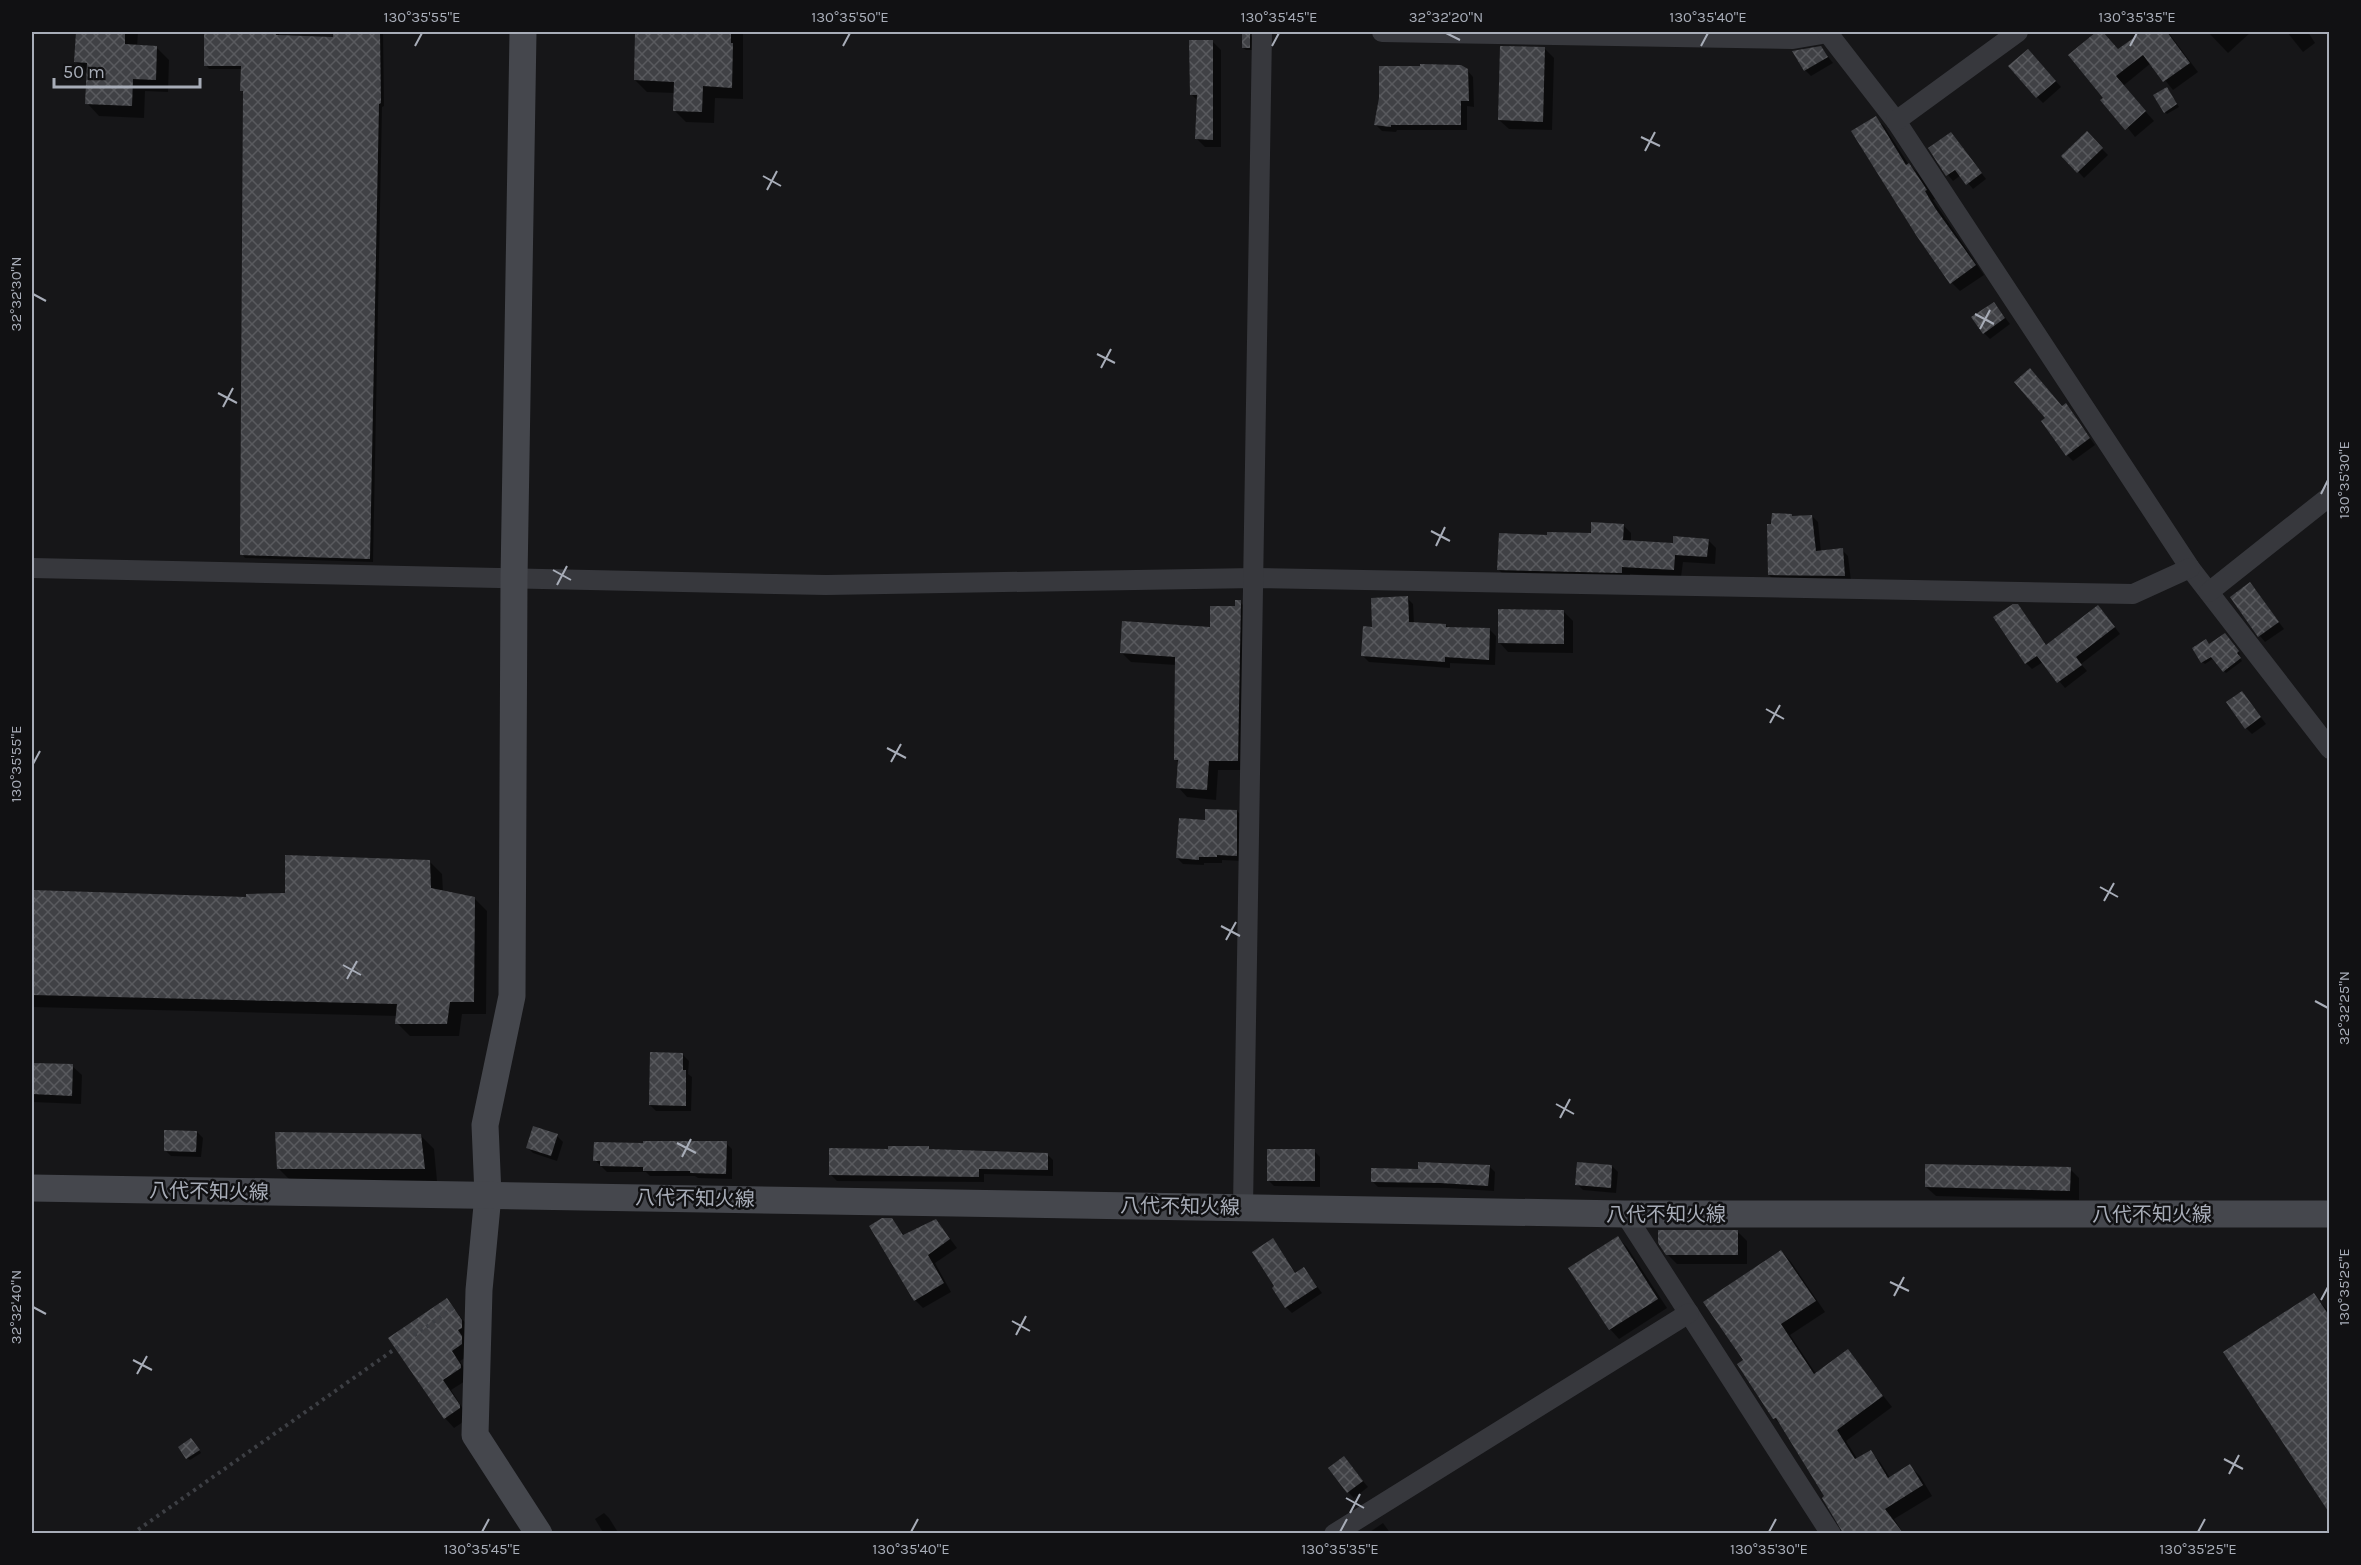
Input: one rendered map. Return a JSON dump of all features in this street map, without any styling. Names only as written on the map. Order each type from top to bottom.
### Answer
[{"type":"main road","points":[[523,32],[514,579],[512,996],[485,1125],[488,1195],[479,1290],[475,1435],[539,1533]]},
{"type":"main road","name":"八代不知火線","points":[[32,1188],[1625,1214],[2330,1214]]},
{"type":"street","points":[[1243,1208],[1255,578],[1262,32]]},
{"type":"street","points":[[1382,32],[1793,39],[1828,32],[1896,121],[2190,568],[2330,749]]},
{"type":"street","points":[[1896,121],[2018,32]]},
{"type":"street","points":[[2209,592],[2330,496]]},
{"type":"street","points":[[32,568],[826,585],[1255,578],[2133,594],[2190,568]]},
{"type":"street","points":[[1625,1214],[1831,1533]]},
{"type":"street","points":[[1334,1533],[1689,1313]]},
{"type":"path","points":[[132,1533],[479,1290]]},
{"type":"building","points":[[76,32],[125,32],[125,44],[157,46],[156,80],[133,79],[132,106],[85,104],[87,63],[74,62]]},
{"type":"building","points":[[204,32],[276,32],[276,35],[333,37],[333,32],[380,32],[381,103],[379,104],[370,559],[240,555],[243,91],[240,91],[241,66],[204,66]]},
{"type":"building","points":[[635,32],[731,32],[731,43],[733,43],[732,88],[703,86],[702,112],[673,111],[674,82],[634,80]]},
{"type":"building","points":[[2096,32],[2103,32],[2118,49],[2142,32],[2167,32],[2190,63],[2163,82],[2143,55],[2116,76],[2146,111],[2125,130],[2100,100],[2103,98],[2068,55]]},
{"type":"building","points":[[1242,33],[1250,33],[1250,48],[1242,48]]},
{"type":"building","points":[[1189,40],[1213,40],[1213,140],[1195,139],[1197,95],[1190,95]]},
{"type":"building","points":[[1500,46],[1545,47],[1543,122],[1498,120]]},
{"type":"building","points":[[1821,46],[1828,57],[1804,71],[1792,51]]},
{"type":"building","points":[[2028,49],[2056,81],[2036,98],[2008,66]]},
{"type":"building","points":[[1420,64],[1461,65],[1468,69],[1469,101],[1461,101],[1461,125],[1391,125],[1391,127],[1374,125],[1379,98],[1379,66],[1420,66]]},
{"type":"building","points":[[2167,87],[2177,104],[2164,113],[2153,95]]},
{"type":"building","points":[[1876,116],[1906,165],[1909,163],[1927,190],[1925,191],[1935,208],[1976,265],[1950,284],[1916,235],[1851,131]]},
{"type":"building","points":[[2087,131],[2103,148],[2077,173],[2061,156]]},
{"type":"building","points":[[1951,132],[1982,173],[1966,185],[1955,170],[1946,176],[1928,148]]},
{"type":"building","points":[[1994,302],[2005,318],[1983,334],[1971,317]]},
{"type":"building","points":[[2030,368],[2062,406],[2066,403],[2090,438],[2066,456],[2041,421],[2045,418],[2014,382]]},
{"type":"building","points":[[1772,513],[1792,514],[1792,516],[1812,515],[1816,551],[1843,548],[1845,576],[1768,575],[1767,524],[1771,524]]},
{"type":"building","points":[[1591,522],[1624,524],[1623,540],[1673,543],[1673,536],[1709,539],[1707,557],[1675,555],[1674,570],[1622,567],[1622,573],[1497,570],[1499,533],[1547,535],[1547,532],[1591,533]]},
{"type":"building","points":[[2250,582],[2279,622],[2258,637],[2230,597]]},
{"type":"building","points":[[1408,596],[1409,622],[1446,624],[1446,627],[1490,628],[1489,660],[1445,657],[1445,662],[1361,656],[1363,626],[1372,627],[1371,598]]},
{"type":"building","points":[[1235,600],[1241,600],[1238,761],[1209,761],[1207,790],[1176,788],[1178,760],[1174,760],[1175,657],[1120,653],[1122,621],[1210,627],[1210,606],[1235,606]]},
{"type":"building","points":[[2013,604],[2018,604],[2046,645],[2098,605],[2115,627],[2076,657],[2082,665],[2057,683],[2037,656],[2025,664],[1993,617]]},
{"type":"building","points":[[1498,609],[1564,610],[1564,644],[1498,643]]},
{"type":"building","points":[[2225,633],[2239,651],[2237,653],[2241,658],[2223,672],[2211,657],[2201,663],[2192,648],[2206,639],[2209,644]]},
{"type":"building","points":[[2242,691],[2261,717],[2245,729],[2226,702]]},
{"type":"building","points":[[1205,809],[1237,810],[1237,856],[1217,855],[1217,857],[1199,857],[1199,860],[1176,858],[1179,818],[1205,820]]},
{"type":"building","points":[[285,855],[430,860],[431,888],[475,897],[474,1002],[450,1002],[447,1024],[395,1024],[397,1004],[32,995],[32,890],[246,897],[246,894],[285,893]]},
{"type":"building","points":[[650,1052],[683,1053],[683,1070],[686,1070],[686,1106],[649,1105]]},
{"type":"building","points":[[32,1063],[73,1064],[72,1096],[32,1094]]},
{"type":"building","points":[[533,1126],[558,1134],[551,1156],[526,1148]]},
{"type":"building","points":[[164,1130],[197,1131],[196,1152],[164,1151]]},
{"type":"building","points":[[275,1132],[421,1134],[425,1169],[277,1169]]},
{"type":"building","points":[[643,1141],[727,1141],[726,1174],[643,1171],[643,1167],[600,1166],[600,1161],[593,1161],[594,1142],[643,1143]]},
{"type":"building","points":[[888,1146],[1048,1153],[1048,1170],[979,1169],[979,1177],[829,1175],[829,1148],[888,1149]]},
{"type":"building","points":[[1267,1149],[1315,1149],[1315,1181],[1267,1181]]},
{"type":"building","points":[[1418,1162],[1490,1165],[1488,1186],[1371,1182],[1371,1168],[1418,1169]]},
{"type":"building","points":[[1577,1162],[1612,1165],[1611,1188],[1575,1185]]},
{"type":"building","points":[[1925,1164],[2071,1167],[2070,1191],[1925,1187]]},
{"type":"building","points":[[882,1218],[892,1218],[903,1235],[936,1219],[950,1239],[928,1255],[944,1283],[914,1301],[869,1226]]},
{"type":"building","points":[[1658,1230],[1738,1230],[1738,1255],[1666,1255],[1658,1243]]},
{"type":"building","points":[[1618,1236],[1658,1299],[1609,1330],[1568,1268]]},
{"type":"building","points":[[1273,1238],[1295,1273],[1304,1267],[1317,1287],[1285,1308],[1252,1252]]},
{"type":"building","points":[[1781,1250],[1816,1301],[1781,1324],[1814,1374],[1848,1349],[1883,1396],[1837,1430],[1855,1459],[1871,1450],[1888,1478],[1910,1464],[1923,1485],[1885,1509],[1903,1533],[1843,1533],[1822,1498],[1824,1496],[1776,1418],[1773,1419],[1737,1364],[1743,1360],[1703,1302]]},
{"type":"building","points":[[2314,1293],[2330,1317],[2330,1514],[2223,1352]]},
{"type":"building","points":[[447,1298],[462,1320],[462,1328],[458,1330],[462,1336],[462,1344],[452,1351],[461,1368],[443,1380],[460,1408],[444,1419],[388,1338]]},
{"type":"building","points":[[191,1438],[200,1450],[186,1459],[178,1447]]},
{"type":"building","points":[[1344,1456],[1363,1481],[1347,1493],[1328,1468]]}]
